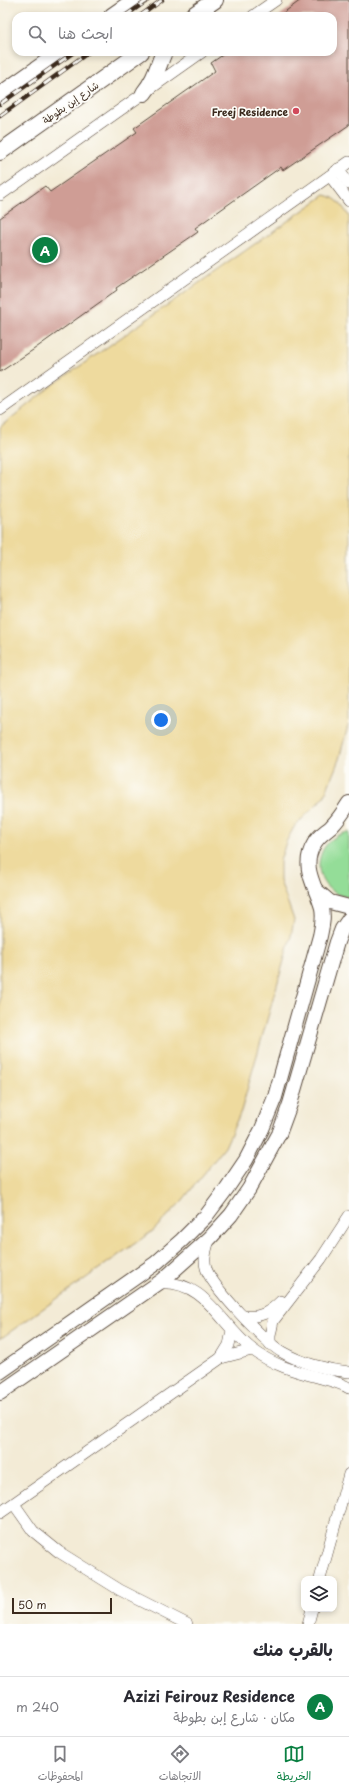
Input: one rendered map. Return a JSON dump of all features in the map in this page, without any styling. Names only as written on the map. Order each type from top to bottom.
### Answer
[{"type":"main road","points":[[118,12],[135,0]]},
{"type":"main road","points":[[198,12],[216,0]]},
{"type":"main road","points":[[0,96],[55,56]]},
{"type":"main road","name":"شارع إبن بطوطة","points":[[0,152],[135,56]]},
{"type":"main road","points":[[144,93],[155,77],[163,56]]},
{"type":"main road","points":[[0,89],[23,79]]},
{"type":"street","points":[[259,12],[276,0]]},
{"type":"street","points":[[0,195],[196,56]]},
{"type":"street","points":[[0,410],[349,162]]},
{"type":"street","points":[[334,172],[349,184]]},
{"type":"street","points":[[334,172],[349,201]]},
{"type":"street","points":[[0,1372],[156,1263],[206,1216],[246,1160],[262,1129],[275,1097],[320,936],[323,921],[322,909],[308,869],[309,856],[313,845],[320,835],[330,827],[349,802]]},
{"type":"street","points":[[330,827],[349,822]]},
{"type":"street","points":[[311,881],[322,897],[339,906],[349,907]]},
{"type":"street","points":[[0,1393],[158,1283],[187,1260],[210,1238],[249,1189],[266,1162],[279,1134],[290,1104],[337,942],[342,929],[349,919]]},
{"type":"street","points":[[270,1344],[273,1321],[321,1259],[349,1216]]},
{"type":"street","points":[[210,1238],[205,1254],[206,1269],[218,1288],[270,1344],[296,1358],[349,1372]]},
{"type":"street","points":[[158,1283],[175,1283],[191,1288],[252,1350],[277,1365],[337,1382],[349,1388]]},
{"type":"street","points":[[243,1316],[258,1316],[265,1314],[298,1287]]},
{"type":"street","points":[[222,1319],[234,1306]]},
{"type":"street","points":[[222,1358],[229,1345],[232,1331]]},
{"type":"street","points":[[0,1513],[222,1358],[252,1350]]},
{"type":"street","points":[[321,1576],[349,1474]]},
{"type":"street","points":[[14,1504],[33,1531],[59,1552],[120,1590],[187,1624]]},
{"type":"street","points":[[308,1624],[311,1612]]},
{"type":"green space","points":[[349,832],[349,897],[336,893],[326,886],[321,877],[319,866],[321,855],[326,845],[336,837]]},
{"type":"sand","points":[[325,195],[336,200],[349,216],[349,722],[339,759],[324,797],[294,827],[286,842],[280,861],[280,881],[294,920],[291,936],[241,1111],[225,1147],[182,1201],[154,1230],[0,1339],[0,427],[50,387]]},
{"type":"building","points":[[301,0],[349,0],[349,125],[283,170],[281,167],[195,228],[198,232],[116,288],[117,290],[0,372],[0,218],[45,186],[50,192],[137,132],[134,128],[215,71],[211,63],[221,56],[337,56],[337,12],[284,12]]},
{"type":"railway","points":[[131,12],[148,0]]},
{"type":"railway","points":[[146,12],[162,0]]},
{"type":"railway","points":[[0,104],[68,56]]},
{"type":"railway","points":[[0,116],[83,56]]},
{"type":"place","name":"Freej Residence","points":[[296,111]]},
{"type":"place","name":"Azizi Feirouz Residence","points":[[45,250]]}]
